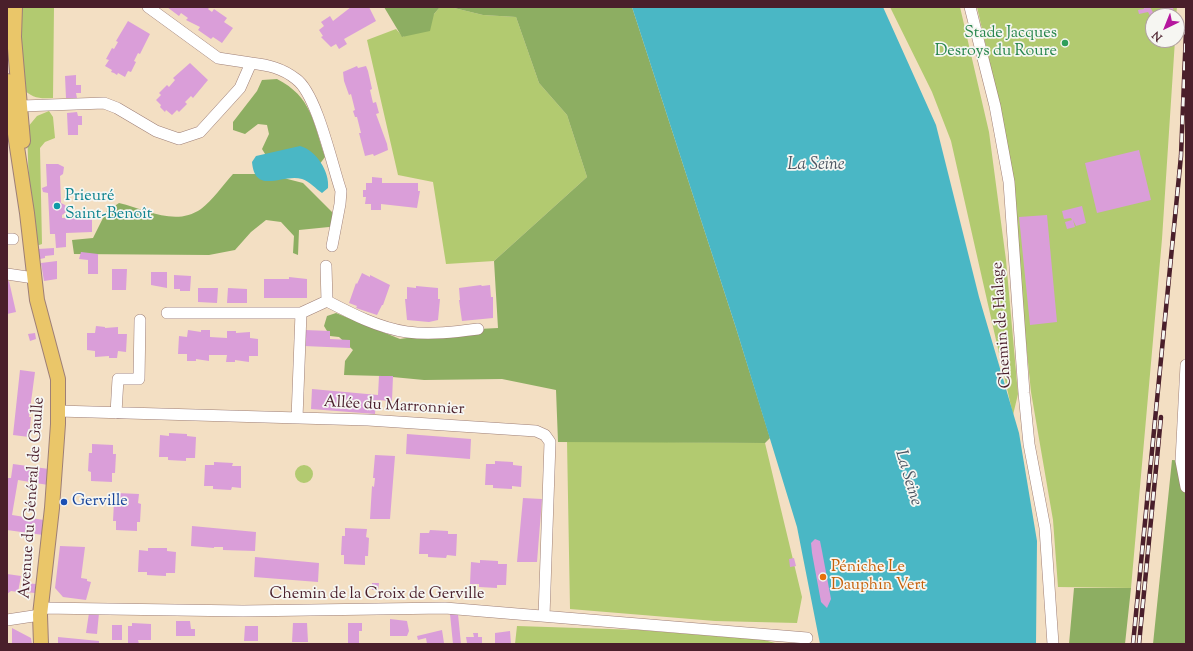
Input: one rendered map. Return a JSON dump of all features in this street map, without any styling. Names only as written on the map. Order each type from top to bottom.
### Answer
[{"type":"main road","points":[[14,7],[14,37],[22,106],[27,213]]},
{"type":"main road","points":[[7,81],[27,213]]},
{"type":"main road","name":"Avenue du Général de Gaulle","points":[[27,213],[37,300],[58,379],[58,411],[52,508],[41,612],[40,644]]},
{"type":"street","points":[[148,7],[218,58],[274,66],[297,79],[313,103],[340,191],[340,204],[332,246]]},
{"type":"street","name":"Chemin de Halage","points":[[970,7],[995,106],[1008,182],[1024,394],[1029,444],[1045,528],[1053,644]]},
{"type":"street","points":[[22,106],[104,104],[117,108],[156,131],[179,139],[200,132],[240,88],[251,63]]},
{"type":"street","points":[[326,266],[327,301]]},
{"type":"street","points":[[7,274],[34,278]]},
{"type":"street","points":[[167,312],[301,312],[327,301],[365,320],[406,332],[443,333],[478,329]]},
{"type":"street","points":[[297,418],[301,312]]},
{"type":"street","points":[[116,413],[118,379],[139,379],[140,320]]},
{"type":"street","points":[[1186,365],[1181,461],[1186,487]]},
{"type":"street","name":"Allée du Marronnier","points":[[58,411],[368,420],[536,431],[545,435],[550,442],[544,616]]},
{"type":"street","name":"Chemin de la Croix de Gerville","points":[[7,620],[41,612],[445,608],[807,638]]},
{"type":"green space","points":[[15,7],[54,7],[53,98],[36,97],[29,94],[22,88]]},
{"type":"green space","points":[[384,7],[440,7],[434,14],[430,31],[402,37]]},
{"type":"green space","points":[[440,7],[450,7],[483,15],[516,17],[539,83],[567,115],[587,177],[494,261],[446,264],[433,182],[398,175],[367,40],[396,29],[403,37],[434,14]]},
{"type":"green space","points":[[450,7],[632,7],[770,438],[765,443],[558,442],[556,390],[502,379],[424,380],[382,376],[344,375],[345,361],[353,350],[339,337],[330,336],[324,326],[327,316],[336,313],[400,339],[440,331],[498,328],[494,261],[587,177],[567,115],[539,83],[516,17],[483,15]]},
{"type":"green space","points":[[890,7],[960,7],[989,132],[1006,260],[1018,394],[1013,415],[951,141],[932,92]]},
{"type":"green space","points":[[977,7],[1177,7],[1145,8],[1145,48],[1174,48],[1162,239],[1131,588],[1058,587],[1053,520],[1031,392],[1004,125]]},
{"type":"green space","points":[[277,79],[289,86],[298,94],[310,112],[325,157],[319,165],[270,162],[262,149],[269,134],[267,125],[258,124],[245,134],[233,130],[233,122],[257,91],[262,80]]},
{"type":"green space","points":[[49,111],[53,117],[55,138],[45,142],[40,148],[42,244],[36,246],[29,189],[27,128],[37,116]]},
{"type":"green space","points":[[233,174],[268,174],[303,183],[332,212],[339,226],[299,230],[298,255],[293,253],[294,236],[281,222],[266,220],[251,232],[235,250],[209,255],[74,254],[72,240],[93,238],[106,212],[119,203],[171,217],[191,214],[205,206]]},
{"type":"green space","points":[[567,441],[765,443],[802,597],[797,623],[715,621],[570,609]]},
{"type":"green space","points":[[1172,460],[1186,461],[1186,644],[1153,644]]},
{"type":"green space","points":[[304,465],[310,468],[313,474],[310,480],[304,483],[298,480],[295,474],[298,468]]},
{"type":"green space","points":[[1074,588],[1131,588],[1125,644],[1069,644]]},
{"type":"green space","points":[[517,626],[640,630],[764,640],[779,644],[515,644]]},
{"type":"water","name":"La Seine","points":[[632,7],[883,7],[936,125],[979,297],[1019,433],[1037,541],[1036,644],[820,644],[797,527],[736,328]]},
{"type":"water","points":[[300,146],[306,148],[321,162],[327,175],[328,182],[328,188],[322,193],[310,183],[302,179],[295,178],[264,181],[258,178],[254,172],[252,162],[256,156]]},
{"type":"building","points":[[167,7],[210,7],[208,9],[212,12],[214,9],[227,18],[224,22],[233,28],[222,43],[213,37],[211,39],[198,30],[200,27],[186,20],[188,18],[181,13],[179,16]]},
{"type":"building","points":[[351,7],[369,7],[376,21],[344,39],[347,44],[339,49],[336,44],[331,47],[321,37],[323,36],[319,30],[324,26],[321,22],[330,16],[333,21]]},
{"type":"building","points":[[1143,7],[1151,8],[1145,8],[1145,13],[1139,14],[1138,10],[1144,9]]},
{"type":"building","points":[[128,21],[150,34],[140,54],[138,53],[134,61],[136,62],[131,72],[128,71],[125,77],[118,73],[117,75],[111,72],[112,70],[105,66],[109,60],[106,59],[112,48],[114,49],[118,42],[116,41]]},
{"type":"building","points":[[190,63],[208,80],[193,98],[191,96],[185,102],[187,104],[179,112],[177,110],[172,115],[166,110],[165,112],[156,100],[161,95],[159,93],[167,85],[169,87],[175,80],[173,78]]},
{"type":"building","points":[[357,66],[358,68],[366,66],[368,71],[373,103],[376,102],[379,113],[376,114],[387,144],[388,150],[374,156],[373,154],[365,156],[359,133],[361,133],[357,117],[355,117],[353,111],[355,110],[351,94],[349,95],[344,81],[343,72]]},
{"type":"building","points":[[76,75],[76,85],[81,85],[81,93],[76,93],[77,98],[66,98],[65,76]]},
{"type":"building","points":[[77,112],[78,116],[82,116],[82,125],[78,125],[78,135],[68,135],[67,113]]},
{"type":"building","points":[[1139,150],[1151,200],[1097,213],[1085,163]]},
{"type":"building","name":"Prieuré Saint-Benoît","points":[[46,164],[58,164],[64,167],[63,174],[60,176],[61,203],[65,205],[67,209],[62,215],[62,218],[92,217],[92,232],[66,233],[66,247],[56,248],[55,234],[50,234],[48,193],[43,192],[42,188],[47,186]]},
{"type":"building","points":[[372,177],[382,178],[382,183],[418,183],[418,191],[420,191],[417,208],[381,204],[381,210],[371,210],[371,204],[365,204],[366,197],[363,197],[363,190],[366,190],[366,183],[372,183]]},
{"type":"building","points":[[1082,206],[1086,223],[1076,226],[1073,220],[1075,227],[1067,229],[1065,222],[1072,220],[1071,218],[1064,219],[1062,211]]},
{"type":"building","points":[[1047,215],[1057,322],[1030,325],[1019,217]]},
{"type":"building","points":[[54,248],[54,255],[45,256],[45,258],[40,259],[38,249]]},
{"type":"building","points":[[81,252],[98,254],[98,274],[88,274],[88,260],[79,259]]},
{"type":"building","points":[[57,261],[57,279],[44,281],[41,263]]},
{"type":"building","points":[[112,269],[127,269],[126,290],[112,290]]},
{"type":"building","points":[[151,272],[167,272],[167,288],[151,285]]},
{"type":"building","points":[[362,273],[370,277],[370,275],[390,285],[383,305],[377,315],[356,308],[357,306],[349,303],[356,283],[357,284]]},
{"type":"building","points":[[174,275],[191,276],[190,291],[180,291],[180,289],[174,289]]},
{"type":"building","points":[[289,277],[307,279],[307,298],[264,298],[264,279],[289,279]]},
{"type":"building","points":[[9,281],[16,312],[7,314],[7,282]]},
{"type":"building","points":[[490,285],[491,297],[493,297],[493,318],[462,321],[459,288]]},
{"type":"building","points":[[416,286],[438,288],[438,299],[440,299],[438,320],[429,322],[407,320],[405,299],[407,299],[407,287],[416,288]]},
{"type":"building","points":[[198,288],[218,288],[217,303],[198,302]]},
{"type":"building","points":[[228,288],[247,289],[247,303],[227,303]]},
{"type":"building","points":[[96,326],[105,328],[118,327],[118,334],[127,334],[126,352],[118,351],[117,358],[109,358],[109,356],[95,357],[95,351],[87,350],[87,333],[95,333]]},
{"type":"building","points":[[188,330],[201,332],[201,330],[210,330],[210,337],[227,338],[227,331],[236,331],[236,333],[250,332],[250,338],[258,339],[258,356],[249,356],[249,362],[235,360],[235,362],[226,362],[227,355],[209,355],[209,361],[196,359],[196,361],[187,361],[187,354],[178,354],[179,336],[187,337]]},
{"type":"building","points":[[305,330],[330,331],[330,339],[350,340],[350,348],[304,346]]},
{"type":"building","points":[[35,333],[36,339],[30,341],[28,334]]},
{"type":"building","points":[[20,370],[35,372],[29,417],[31,417],[29,437],[13,435]]},
{"type":"building","points":[[379,376],[393,376],[392,401],[376,400],[375,414],[311,409],[312,389],[378,395]]},
{"type":"building","points":[[169,433],[187,434],[187,436],[196,437],[195,458],[186,458],[186,461],[168,460],[168,457],[159,457],[160,435],[169,436]]},
{"type":"building","points":[[407,434],[471,439],[470,459],[406,454]]},
{"type":"building","points":[[92,444],[113,445],[113,454],[116,454],[115,473],[112,473],[112,482],[91,481],[91,472],[88,471],[89,453],[92,453]]},
{"type":"building","points":[[375,455],[395,456],[390,519],[370,519],[372,486],[374,487],[375,478],[373,478]]},
{"type":"building","points":[[495,461],[513,462],[513,465],[522,466],[521,487],[512,486],[512,489],[493,488],[493,485],[485,485],[486,464],[495,464]]},
{"type":"building","points":[[214,462],[233,463],[232,466],[241,466],[241,488],[232,487],[231,490],[213,489],[213,486],[204,486],[205,465],[214,465]]},
{"type":"building","points":[[13,464],[49,469],[48,485],[18,480],[12,515],[44,520],[43,535],[7,530],[7,478],[11,478]]},
{"type":"building","points":[[117,493],[139,494],[138,503],[141,504],[140,522],[137,522],[137,531],[116,530],[116,521],[113,521],[114,502],[117,502]]},
{"type":"building","points":[[523,498],[542,499],[537,562],[517,562]]},
{"type":"building","points":[[192,526],[256,532],[255,551],[223,550],[223,547],[214,548],[191,546]]},
{"type":"building","points":[[345,528],[367,529],[366,537],[369,538],[368,556],[365,556],[365,565],[344,564],[344,555],[341,555],[342,536],[345,536]]},
{"type":"building","points":[[430,530],[448,531],[448,534],[457,534],[456,556],[447,555],[446,558],[428,557],[428,554],[419,554],[420,533],[429,533]]},
{"type":"building","points":[[815,539],[820,541],[831,599],[827,608],[821,602],[812,553],[811,543]]},
{"type":"building","points":[[60,546],[85,547],[81,578],[87,579],[87,581],[91,582],[86,600],[63,597],[55,588]]},
{"type":"building","points":[[148,548],[167,548],[167,551],[176,552],[175,573],[166,573],[166,576],[147,575],[147,572],[138,572],[139,550],[148,551]]},
{"type":"building","points":[[255,557],[319,563],[318,582],[254,577]]},
{"type":"building","points":[[794,558],[796,566],[790,567],[789,559]]},
{"type":"building","points":[[480,560],[498,561],[498,564],[507,564],[506,585],[497,585],[497,588],[479,587],[479,584],[470,584],[471,562],[480,563]]},
{"type":"building","points":[[7,574],[21,576],[18,592],[11,591],[7,594]]},
{"type":"building","points":[[25,583],[36,584],[35,593],[25,592]]},
{"type":"building","points":[[372,583],[379,583],[378,590],[372,590]]},
{"type":"building","points":[[89,613],[99,613],[97,634],[86,633]]},
{"type":"building","points":[[450,614],[458,614],[461,644],[453,644]]},
{"type":"building","points":[[390,619],[407,621],[409,631],[407,636],[390,636]]},
{"type":"building","points":[[176,621],[190,621],[191,629],[195,629],[195,636],[176,636]]},
{"type":"building","points":[[132,623],[151,624],[151,640],[138,640],[139,644],[128,644],[128,626],[132,626]]},
{"type":"building","points":[[293,623],[307,623],[308,642],[292,642]]},
{"type":"building","points":[[348,623],[362,623],[362,631],[359,631],[359,644],[348,644]]},
{"type":"building","points":[[112,625],[122,625],[122,640],[112,640]]},
{"type":"building","points":[[245,626],[258,626],[258,641],[244,641]]},
{"type":"building","points":[[12,628],[31,638],[32,644],[12,644]]},
{"type":"building","points":[[442,630],[444,643],[427,644],[426,638],[418,640],[417,636]]},
{"type":"building","points":[[510,631],[511,644],[495,644],[495,633]]},
{"type":"building","points":[[473,633],[478,633],[478,637],[482,637],[482,644],[467,643],[466,637],[474,637]]},
{"type":"building","points":[[58,637],[99,641],[99,644],[58,644]]},
{"type":"railway","points":[[1133,644],[1181,156],[1186,31]]},
{"type":"railway","points":[[1139,644],[1161,417]]},
{"type":"place","name":"Stade Jacques Desroys du Roure","points":[[1065,43]]},
{"type":"place","name":"Prieuré Saint-Benoît","points":[[57,206]]},
{"type":"place","name":"Gerville","points":[[64,502]]},
{"type":"place","name":"Péniche Le Dauphin Vert","points":[[823,577]]}]
